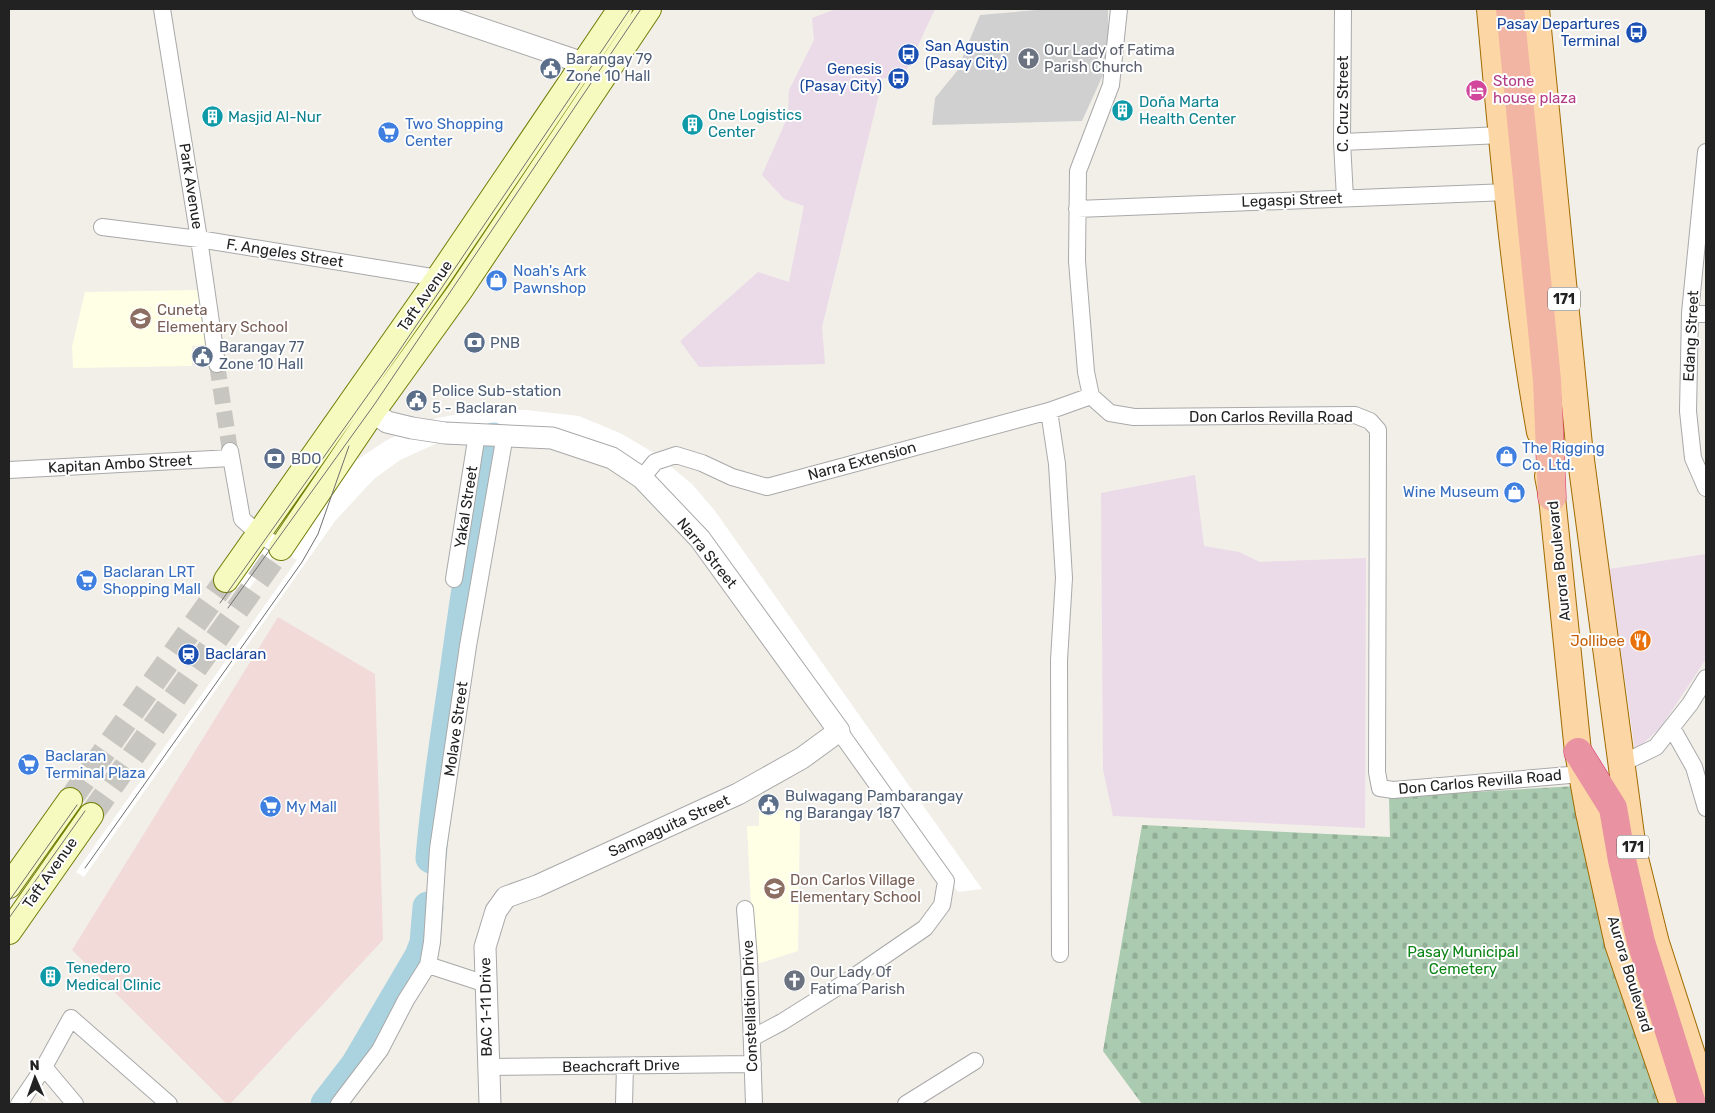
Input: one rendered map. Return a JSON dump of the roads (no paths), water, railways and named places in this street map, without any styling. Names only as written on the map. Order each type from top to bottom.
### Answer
[{"type":"highway","points":[[1510,9],[1547,380],[1552,497]]},
{"type":"highway","points":[[1580,763],[1613,808],[1622,860],[1641,942],[1692,1104]]},
{"type":"main road","name":"Taft Avenue","points":[[226,580],[438,278],[620,9]]},
{"type":"main road","name":"Taft Avenue","points":[[281,548],[373,412],[460,291],[649,9]]},
{"type":"main road","name":"Aurora Boulevard","points":[[1490,9],[1508,192],[1531,381],[1552,497],[1580,763],[1618,944],[1673,1104]]},
{"type":"main road","name":"171","points":[[1536,9],[1579,445],[1634,850],[1656,943],[1706,1098]]},
{"type":"main road","points":[[401,329],[422,344]]},
{"type":"main road","name":"Taft Avenue","points":[[9,886],[68,803],[89,818],[9,932]]},
{"type":"street","name":"Park Avenue","points":[[162,9],[217,364]]},
{"type":"street","points":[[423,9],[583,63],[606,75]]},
{"type":"street","points":[[1091,396],[1086,372],[1077,261],[1078,172],[1111,84],[1119,9]]},
{"type":"street","name":"C. Cruz Street","points":[[1343,9],[1342,142],[1345,198]]},
{"type":"street","points":[[1342,142],[1502,135]]},
{"type":"street","name":"Edang Street","points":[[1706,152],[1698,314],[1688,411],[1693,458],[1706,488]]},
{"type":"street","name":"Legaspi Street","points":[[1077,209],[1508,192]]},
{"type":"street","name":"F. Angeles Street","points":[[102,227],[199,239],[438,278]]},
{"type":"street","name":"Narra Extension","points":[[642,478],[655,462],[676,455],[702,462],[732,477],[767,487],[1049,411],[1091,396]]},
{"type":"street","name":"Don Carlos Revilla Road","points":[[1091,396],[1110,413],[1134,417],[1354,415],[1370,421],[1378,430],[1377,772],[1380,788],[1394,790],[1580,763]]},
{"type":"street","name":"Narra Street","points":[[354,397],[387,422],[445,433],[552,438],[612,458],[642,478],[700,539],[946,881],[942,905],[925,928],[852,978],[782,1022],[752,1038]]},
{"type":"street","points":[[1049,411],[1058,464],[1064,578],[1059,660],[1060,954]]},
{"type":"street","name":"Yakal Street","points":[[454,579],[477,434]]},
{"type":"street","name":"Molave Street","points":[[428,965],[432,942],[441,830],[468,646],[505,435]]},
{"type":"street","name":"Kapitan Ambo Street","points":[[9,470],[230,454],[242,519],[259,534]]},
{"type":"street","points":[[259,534],[281,548]]},
{"type":"street","points":[[1621,764],[1656,747],[1690,704],[1706,678]]},
{"type":"street","points":[[1672,728],[1694,767],[1706,808]]},
{"type":"street","name":"Sampaguita Street","points":[[496,911],[506,897],[537,886],[738,794],[802,758],[838,731]]},
{"type":"street","name":"Constellation Drive","points":[[745,909],[749,959],[754,1104]]},
{"type":"street","name":"BAC 1-11 Drive","points":[[490,1104],[485,947],[496,911]]},
{"type":"street","points":[[339,1104],[380,1050],[406,1000],[428,965],[486,984]]},
{"type":"street","points":[[19,1104],[44,1067],[71,1018],[169,1104]]},
{"type":"street","points":[[906,1104],[975,1061]]},
{"type":"street","name":"Beachcraft Drive","points":[[488,1067],[753,1064]]},
{"type":"street","points":[[624,1104],[625,1066]]},
{"type":"street","points":[[44,1067],[75,1104]]},
{"type":"waterway","points":[[431,858],[435,813],[467,589],[493,438]]},
{"type":"waterway","points":[[326,1104],[356,1065],[420,956],[425,943],[428,907]]},
{"type":"tunnel","points":[[217,364],[230,451]]},
{"type":"tunnel","points":[[91,815],[281,548]]},
{"type":"tunnel","points":[[70,800],[226,580]]},
{"type":"tram line","points":[[220,603],[397,354],[630,9]]},
{"type":"tram line","points":[[228,608],[374,405],[641,9]]},
{"type":"tram line","points":[[85,868],[302,562],[318,534],[349,446]]},
{"type":"tram line","points":[[9,901],[77,805]]},
{"type":"tram line","points":[[9,918],[85,811]]},
{"type":"place","name":"Pasay Departures Terminal","points":[[1636,33]]},
{"type":"place","name":"San Agustin (Pasay City)","points":[[909,55]]},
{"type":"place","name":"Our Lady of Fatima Parish Church","points":[[1028,59]]},
{"type":"place","name":"Barangay 79 Zone 10 Hall","points":[[550,68]]},
{"type":"place","name":"Genesis (Pasay City)","points":[[898,78]]},
{"type":"place","name":"Stone house plaza","points":[[1477,90]]},
{"type":"place","name":"Doña Marta Health Center","points":[[1123,111]]},
{"type":"place","name":"Masjid Al-Nur","points":[[212,117]]},
{"type":"place","name":"One Logistics Center","points":[[692,124]]},
{"type":"place","name":"Two Shopping Center","points":[[389,133]]},
{"type":"place","name":"Noah's Ark Pawnshop","points":[[497,280]]},
{"type":"place","name":"Cuneta Elementary School","points":[[141,319]]},
{"type":"place","name":"PNB","points":[[474,343]]},
{"type":"place","name":"Barangay 77 Zone 10 Hall","points":[[203,356]]},
{"type":"place","name":"Police Sub-station 5 - Baclaran","points":[[416,400]]},
{"type":"place","name":"The Rigging Co. Ltd.","points":[[1506,457]]},
{"type":"place","name":"BDO","points":[[275,459]]},
{"type":"place","name":"Wine Museum","points":[[1515,492]]},
{"type":"place","name":"Baclaran LRT Shopping Mall","points":[[87,581]]},
{"type":"place","name":"Jollibee","points":[[1641,641]]},
{"type":"place","name":"Baclaran","points":[[189,654]]},
{"type":"place","name":"Baclaran Terminal Plaza","points":[[29,765]]},
{"type":"place","name":"Bulwagang Pambarangay ng Barangay 187","points":[[769,805]]},
{"type":"place","name":"My Mall","points":[[270,807]]},
{"type":"place","name":"Don Carlos Village Elementary School","points":[[774,889]]},
{"type":"place","name":"Tenedero Medical Clinic","points":[[50,977]]},
{"type":"place","name":"Our Lady Of Fatima Parish","points":[[794,981]]},
{"type":"park label","name":"Pasay Municipal Cemetery","points":[[1463,960]]}]
